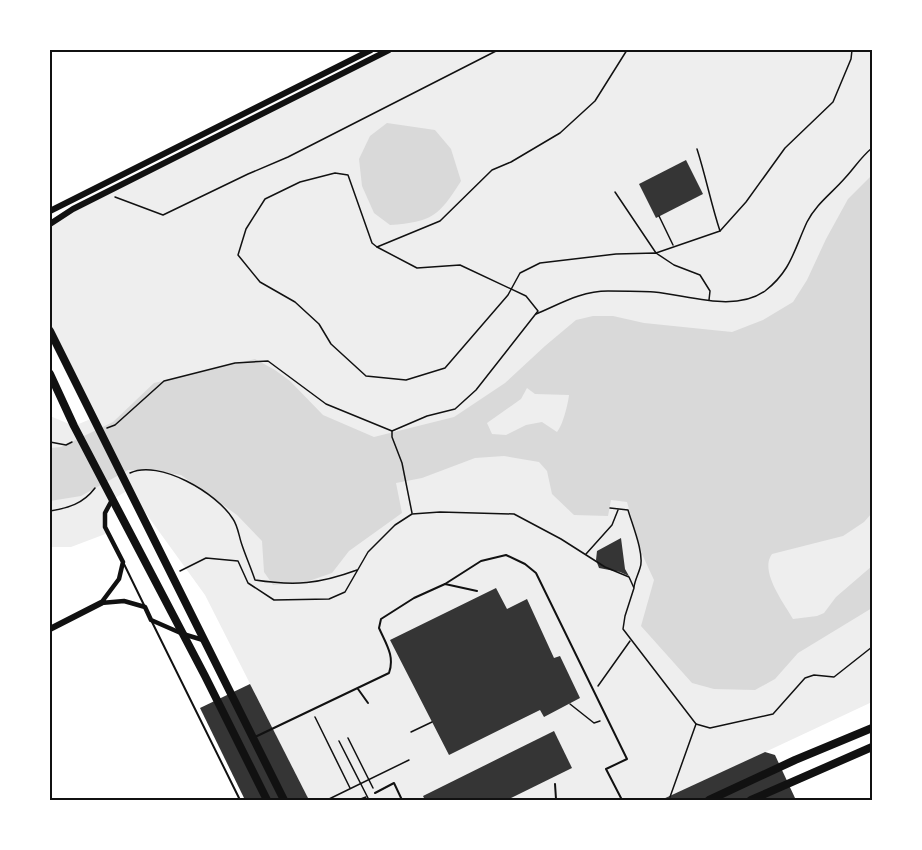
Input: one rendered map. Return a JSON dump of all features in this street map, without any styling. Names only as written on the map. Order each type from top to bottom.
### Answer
[{"type":"main road","points":[[50,331],[284,801]]},
{"type":"main road","points":[[50,374],[74,426],[267,801]]},
{"type":"main road","points":[[709,801],[795,760],[873,728]]},
{"type":"main road","points":[[751,801],[873,747]]},
{"type":"street","points":[[50,211],[371,50]]},
{"type":"street","points":[[50,224],[104,193],[389,50]]},
{"type":"street","points":[[101,603],[119,579],[123,562],[105,527],[105,513],[112,500]]},
{"type":"street","points":[[50,629],[101,603],[124,601],[145,607],[151,620],[203,640]]},
{"type":"street","points":[[762,801],[771,791]]},
{"type":"lane","points":[[253,739],[389,673],[392,663],[388,647],[379,628],[381,619],[414,598],[445,584],[481,561],[506,555],[525,564],[536,573],[627,759],[606,769],[622,801]]},
{"type":"lane","points":[[123,562],[145,607]]},
{"type":"lane","points":[[445,584],[477,591]]},
{"type":"lane","points":[[151,620],[240,801]]},
{"type":"lane","points":[[358,689],[368,704]]},
{"type":"lane","points":[[375,793],[394,783],[402,801]]},
{"type":"lane","points":[[555,784],[556,800]]},
{"type":"path","points":[[104,193],[163,215],[288,157],[498,50]]},
{"type":"path","points":[[377,247],[440,221],[492,170],[512,162],[560,133],[595,101],[627,50]]},
{"type":"path","points":[[106,429],[116,425],[164,381],[235,363],[268,361],[326,404],[392,431],[427,416],[455,409],[476,390],[538,311],[526,296],[511,289],[460,265],[417,268],[377,247],[372,243],[348,175],[334,173],[300,182],[265,199],[246,229],[238,255],[260,282],[295,302],[319,324],[332,344],[366,376],[406,380],[445,368],[511,289],[520,273],[540,263],[586,256],[656,253],[720,231],[746,202],[785,148],[833,102],[851,59],[852,50]]},
{"type":"path","points":[[535,315],[578,294],[607,291],[653,292],[734,302],[763,292],[786,272],[807,223],[818,204],[847,177],[861,157],[873,148]]},
{"type":"path","points":[[697,150],[720,231]]},
{"type":"path","points":[[615,192],[656,253],[674,265],[700,275],[710,291],[709,300]]},
{"type":"path","points":[[659,216],[673,247]]},
{"type":"path","points":[[392,431],[402,463],[412,514]]},
{"type":"path","points":[[50,442],[66,445],[76,441]]},
{"type":"path","points":[[125,475],[135,470],[163,472],[189,480],[217,501],[234,519],[255,580],[284,584],[330,580],[358,570]]},
{"type":"path","points":[[50,511],[67,508],[87,499],[95,489]]},
{"type":"path","points":[[610,508],[628,510],[638,543],[641,568],[637,574],[623,629],[696,724],[710,728],[773,714],[805,678],[814,675],[834,677],[873,647]]},
{"type":"path","points":[[586,555],[612,525],[618,509]]},
{"type":"path","points":[[172,576],[206,558],[238,561],[248,583],[274,600],[329,599],[345,592],[368,552],[395,525],[412,514],[514,513],[605,567],[629,577],[634,588]]},
{"type":"path","points":[[594,692],[630,640]]},
{"type":"path","points":[[570,704],[594,723],[607,718]]},
{"type":"path","points":[[312,711],[350,789]]},
{"type":"path","points":[[411,732],[432,722]]},
{"type":"path","points":[[670,797],[696,724]]},
{"type":"path","points":[[348,738],[375,793],[358,801]]},
{"type":"path","points":[[339,741],[369,801]]},
{"type":"path","points":[[327,801],[410,760]]},
{"type":"shaded area","points":[[389,50],[872,50],[872,702],[663,800],[309,800],[205,595],[129,490],[115,498],[108,507],[106,517],[108,533],[71,547],[50,547],[50,416],[74,426],[93,418],[50,331],[50,224]]},
{"type":"shaded area","points":[[387,123],[435,130],[451,149],[461,181],[440,210],[425,219],[390,225],[374,213],[362,186],[359,159],[370,136]]},
{"type":"shaded area","points":[[872,175],[872,513],[864,522],[843,536],[772,554],[769,569],[774,587],[793,619],[824,613],[836,597],[872,566],[872,608],[798,653],[775,679],[755,690],[714,689],[692,683],[641,626],[654,580],[642,554],[627,502],[611,500],[608,516],[574,515],[552,494],[547,471],[539,462],[504,456],[475,458],[422,478],[396,483],[402,513],[349,551],[332,573],[306,582],[273,585],[264,572],[262,541],[237,515],[181,475],[148,470],[128,470],[81,496],[50,501],[50,448],[61,447],[113,422],[154,383],[255,359],[290,381],[323,415],[374,437],[454,417],[505,383],[576,320],[593,316],[613,316],[644,323],[732,332],[763,320],[793,302],[807,280],[848,199]],"holes":[[[527,388],[535,394],[569,395],[563,420],[557,432],[542,422],[526,425],[506,435],[492,434],[487,423],[521,399]]]},
{"type":"building","points":[[686,160],[703,194],[656,218],[639,184]]},
{"type":"building","points":[[621,538],[625,569],[629,576],[599,568],[596,560],[597,551]]},
{"type":"building","points":[[496,588],[507,609],[527,599],[554,658],[560,656],[580,698],[544,717],[540,710],[449,755],[390,640]]},
{"type":"building","points":[[250,684],[309,800],[245,800],[200,708]]},
{"type":"building","points":[[554,731],[572,768],[507,800],[425,800],[423,796]]},
{"type":"building","points":[[765,752],[775,755],[795,798],[792,800],[661,800]]}]
